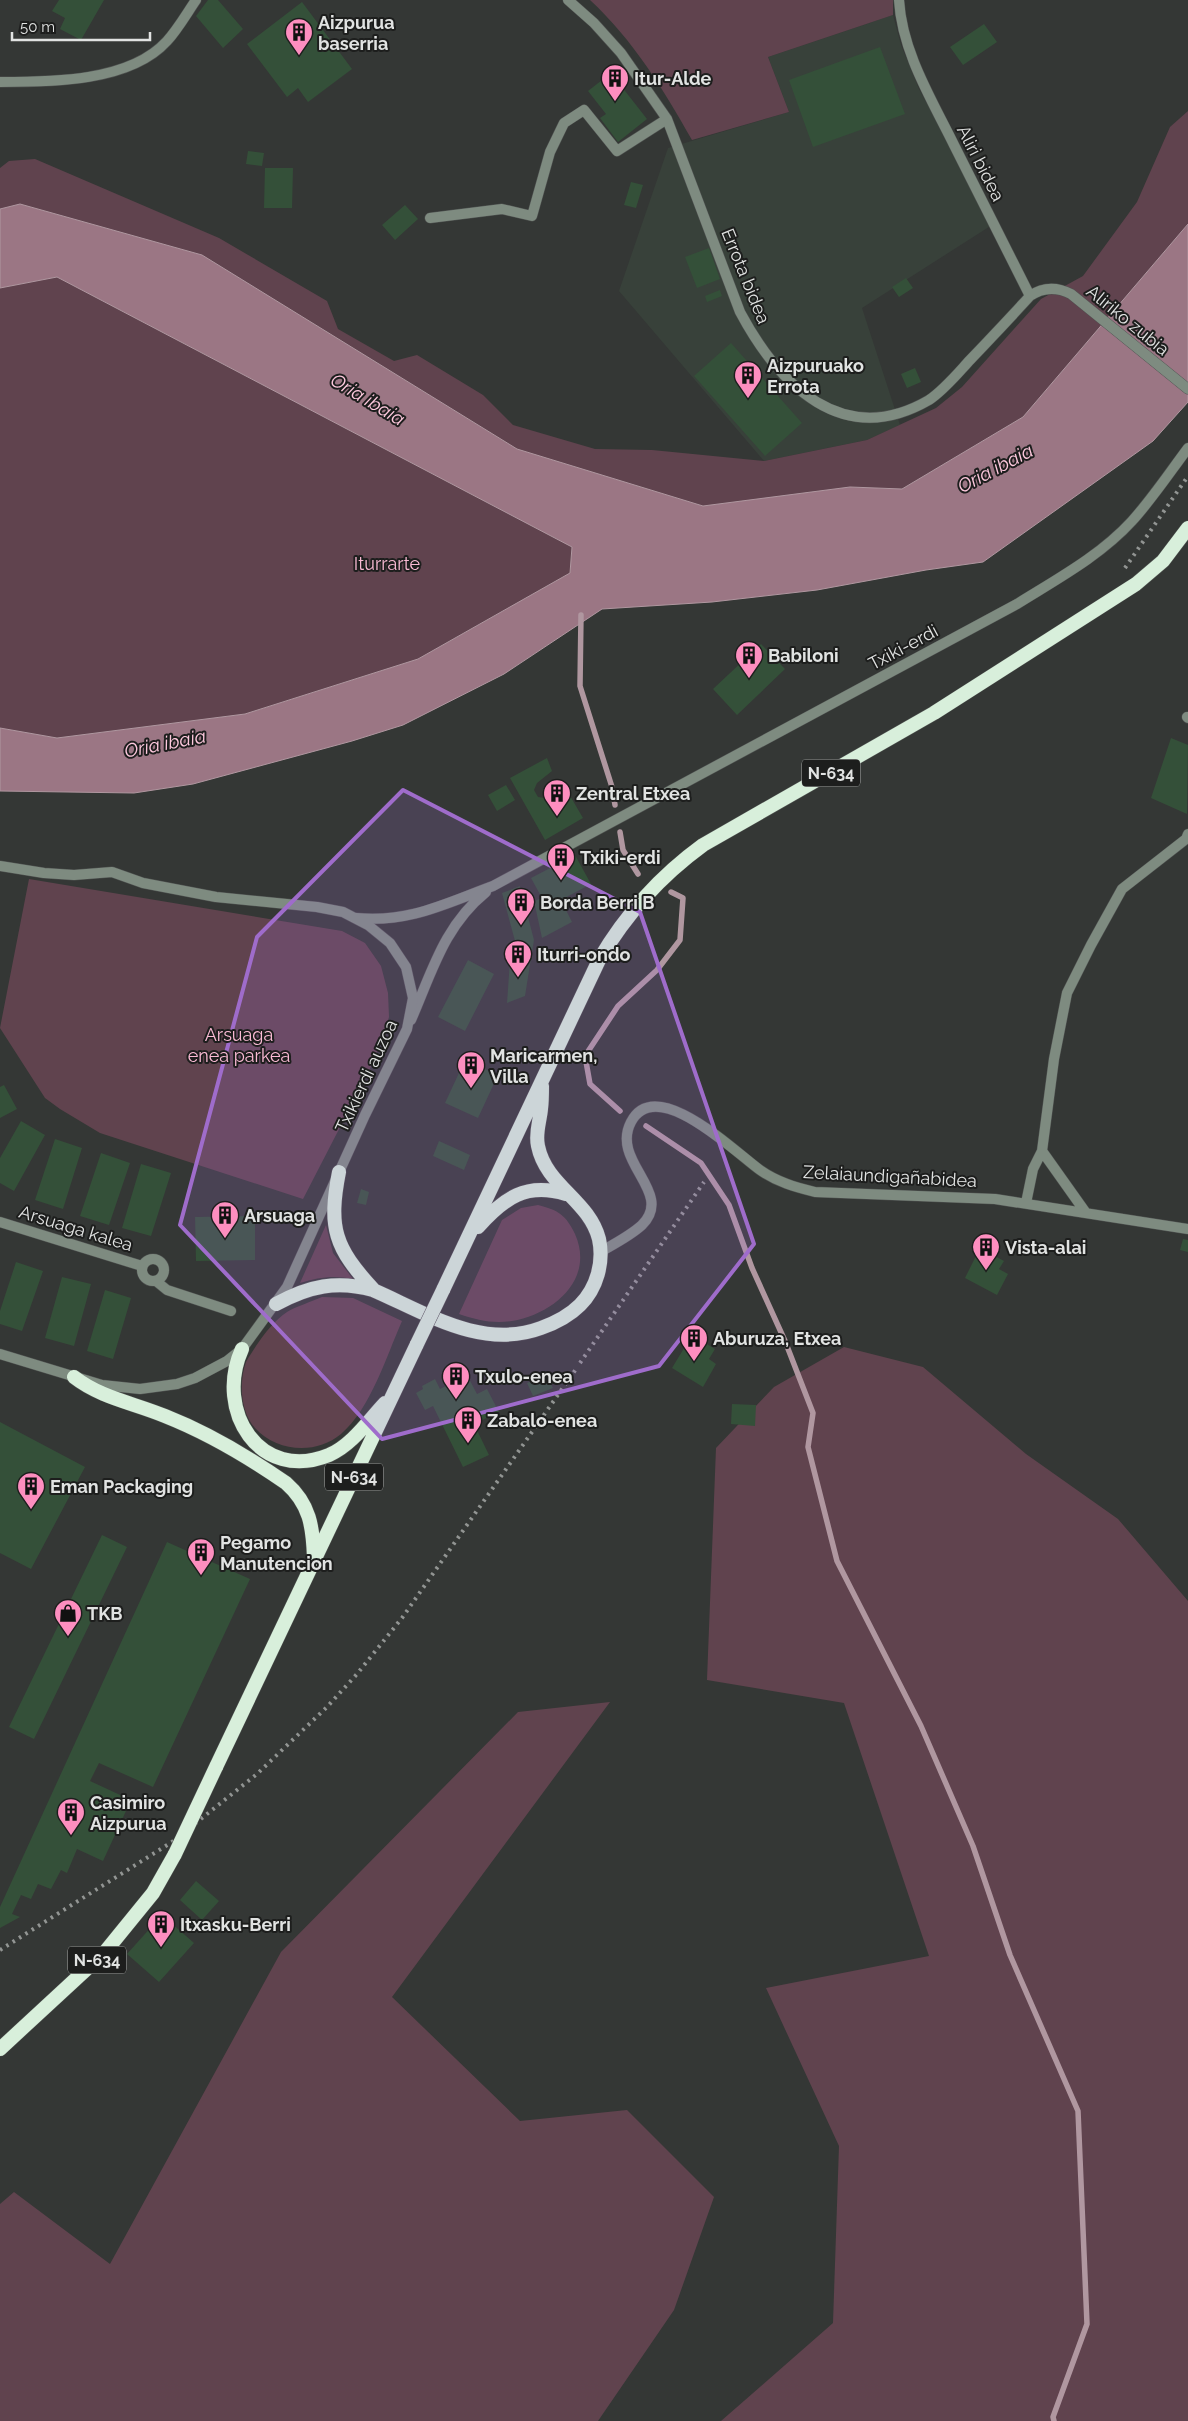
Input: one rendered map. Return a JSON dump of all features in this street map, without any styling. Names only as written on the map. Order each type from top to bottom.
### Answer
[{"type":"highway","name":"N-634","points":[[0,2050],[105,1952],[154,1893],[175,1854],[542,1080],[609,943],[635,906],[667,873],[709,841],[934,713],[1136,584],[1164,561],[1188,528]]},
{"type":"highway","points":[[542,1080],[537,1144],[542,1161],[551,1176],[566,1194]]},
{"type":"highway","points":[[339,1172],[334,1206],[337,1235],[347,1260],[374,1290]]},
{"type":"highway","points":[[276,1304],[303,1290],[324,1285],[345,1284],[374,1290],[463,1329],[497,1336],[515,1335],[549,1326],[575,1310],[592,1289],[600,1265],[596,1230],[591,1220],[576,1200],[566,1194],[544,1189],[522,1192],[512,1196],[494,1209],[467,1239]]},
{"type":"highway","points":[[242,1349],[232,1380],[232,1392],[237,1416],[249,1436],[268,1452],[279,1457],[304,1460],[329,1454],[351,1439],[394,1393]]},
{"type":"highway","points":[[74,1377],[89,1389],[163,1415],[211,1436],[286,1483],[302,1499],[309,1514],[313,1529],[314,1562]]},
{"type":"street","points":[[0,82],[78,79],[128,66],[151,56],[168,41],[196,0]]},
{"type":"street","name":"Errota bidea","points":[[568,0],[594,23],[621,53],[667,119],[740,312],[755,341],[774,366],[801,393],[832,411],[862,419],[898,415],[930,399],[954,377],[1030,296]]},
{"type":"street","name":"Aliri bidea","points":[[899,0],[900,18],[908,48],[925,87],[1030,296]]},
{"type":"street","points":[[430,218],[502,209],[532,216],[550,152],[564,123],[584,110],[617,151],[667,119]]},
{"type":"street","name":"Aliriko zubia","points":[[1030,296],[1051,288],[1071,294],[1188,389]]},
{"type":"street","name":"Txiki-erdi","points":[[493,886],[1017,604],[1080,565],[1110,542],[1132,521],[1188,448]]},
{"type":"street","points":[[1026,1204],[1033,1169],[1042,1151],[1054,1059],[1067,993],[1122,889],[1186,839],[1188,834]]},
{"type":"street","name":"Txikierdi auzoa","points":[[0,866],[44,873],[74,875],[112,872],[143,883],[216,897],[317,906],[343,912],[368,925],[390,943],[406,967],[413,998],[407,1029],[339,1172],[288,1286],[242,1349],[227,1361],[195,1378],[159,1388],[121,1388],[74,1377],[0,1354]]},
{"type":"street","points":[[356,918],[386,920],[403,918],[493,886]]},
{"type":"street","points":[[407,1029],[440,951],[458,919],[469,906],[493,886]]},
{"type":"street","name":"Zelaiaundigañabidea","points":[[600,1252],[642,1224],[652,1209],[651,1193],[629,1157],[627,1141],[630,1123],[638,1111],[654,1105],[677,1111],[716,1135],[760,1170],[786,1185],[816,1192],[995,1199],[1188,1229]]},
{"type":"street","points":[[1042,1151],[1086,1213]]},
{"type":"street","name":"Arsuaga kalea","points":[[0,1222],[142,1266]]},
{"type":"street","name":"Arsuaga kalea","points":[[150,1259],[162,1263],[164,1274],[156,1281],[146,1280],[142,1274],[142,1266],[150,1259]]},
{"type":"street","points":[[156,1281],[167,1290],[231,1311]]},
{"type":"highlighted area","points":[[403,790],[640,912],[754,1244],[659,1366],[382,1439],[180,1225],[257,937]]},
{"type":"shaded area","points":[[893,15],[901,45],[919,89],[992,225],[862,308],[900,425],[867,440],[764,461],[619,291],[668,148],[789,112],[768,57]]},
{"type":"green space","points":[[590,0],[893,0],[893,15],[768,57],[789,112],[692,140],[647,66],[606,15]]},
{"type":"green space","points":[[1188,111],[1188,224],[1023,417],[902,489],[850,487],[703,506],[517,449],[202,255],[20,204],[0,209],[0,168],[9,161],[35,159],[219,238],[327,301],[338,329],[394,361],[417,355],[483,395],[513,425],[595,449],[652,450],[764,461],[867,440],[936,408],[962,387],[1041,299],[1083,276],[1137,202],[1170,127]]},
{"type":"green space","name":"Iturrarte","points":[[57,277],[572,547],[570,573],[418,659],[245,714],[57,738],[0,728],[0,288]]},
{"type":"green space","name":"Arsuaga enea parkea","points":[[29,879],[342,931],[365,943],[381,966],[388,993],[389,1017],[369,1071],[303,1199],[100,1133],[45,1098],[0,1028]]},
{"type":"green space","points":[[538,1205],[561,1214],[575,1234],[580,1250],[580,1266],[567,1292],[542,1311],[512,1321],[485,1321],[459,1314],[502,1220],[521,1208]]},
{"type":"green space","points":[[326,1225],[333,1253],[353,1279],[326,1277],[300,1283]]},
{"type":"green space","points":[[322,1297],[353,1298],[402,1321],[377,1381],[352,1423],[331,1441],[320,1445],[309,1448],[285,1446],[264,1436],[250,1421],[246,1414],[242,1396],[242,1378],[246,1362],[266,1332],[278,1319],[291,1310]]},
{"type":"green space","points":[[844,1347],[923,1367],[1026,1454],[1118,1519],[1188,1601],[1188,2421],[721,2421],[833,2323],[839,2146],[766,1988],[929,1956],[844,1703],[707,1680],[716,1448],[774,1387]]},
{"type":"green space","points":[[610,1702],[392,1997],[520,2121],[627,2110],[714,2197],[674,2310],[598,2421],[0,2421],[0,2204],[14,2192],[110,2264],[281,1952],[518,1712]]},
{"type":"water","name":"Oria ibaia","points":[[20,204],[202,255],[517,449],[703,506],[850,487],[902,489],[1023,417],[1188,224],[1188,402],[1153,441],[983,562],[926,570],[817,590],[712,602],[602,609],[504,674],[403,725],[352,741],[193,784],[134,793],[0,791],[0,728],[57,738],[245,714],[418,659],[570,573],[572,547],[57,277],[0,288],[0,209]]},
{"type":"building","points":[[59,0],[104,0],[81,40],[60,29],[65,18],[52,11]]},
{"type":"building","points":[[208,0],[218,0],[243,29],[223,48],[196,16]]},
{"type":"building","name":"Aizpurua baserria","points":[[302,2],[352,69],[308,102],[298,88],[287,97],[247,44]]},
{"type":"building","points":[[984,24],[997,42],[963,65],[950,47]]},
{"type":"building","points":[[880,47],[905,114],[813,147],[789,80]]},
{"type":"building","name":"Itur-Alde","points":[[611,73],[647,119],[618,142],[600,118],[606,114],[588,91]]},
{"type":"building","points":[[248,151],[264,153],[262,166],[246,164]]},
{"type":"building","points":[[265,168],[293,168],[292,208],[264,208]]},
{"type":"building","points":[[631,182],[643,185],[636,208],[624,205]]},
{"type":"building","points":[[405,205],[418,219],[395,240],[382,225]]},
{"type":"building","points":[[709,248],[720,279],[697,288],[685,257]]},
{"type":"building","points":[[906,278],[913,288],[899,297],[892,287]]},
{"type":"building","points":[[720,290],[722,296],[707,302],[705,296]]},
{"type":"building","name":"Aizpuruako Errota","points":[[731,343],[802,423],[765,456],[694,376]]},
{"type":"building","points":[[915,368],[921,382],[907,388],[901,374]]},
{"type":"building","name":"Babiloni","points":[[761,644],[785,669],[737,715],[713,689]]},
{"type":"building","points":[[1171,738],[1188,745],[1187,814],[1151,798]]},
{"type":"building","points":[[547,758],[552,771],[537,783],[534,790],[538,797],[545,798],[550,805],[569,794],[583,818],[545,840],[510,778]]},
{"type":"building","points":[[506,785],[515,800],[497,811],[488,795]]},
{"type":"building","name":"Txiki-erdi","points":[[575,855],[591,884],[561,900],[572,922],[542,938],[534,901],[542,898],[531,878]]},
{"type":"building","points":[[520,886],[534,940],[525,996],[507,1003],[510,960],[515,941],[502,893]]},
{"type":"building","points":[[468,960],[494,974],[465,1031],[438,1017]]},
{"type":"building","name":"Maricarmen, Villa","points":[[465,1060],[498,1075],[478,1118],[445,1103]]},
{"type":"building","points":[[4,1085],[17,1109],[0,1118],[0,1087]]},
{"type":"building","points":[[21,1121],[45,1135],[14,1191],[0,1183],[0,1158]]},
{"type":"building","points":[[55,1139],[82,1148],[63,1209],[35,1200]]},
{"type":"building","points":[[439,1141],[470,1155],[464,1170],[433,1156]]},
{"type":"building","points":[[101,1153],[130,1163],[109,1225],[80,1216]]},
{"type":"building","points":[[141,1164],[171,1173],[151,1236],[122,1228]]},
{"type":"building","points":[[361,1189],[369,1192],[366,1205],[357,1203]]},
{"type":"building","name":"Arsuaga","points":[[255,1216],[255,1260],[196,1261],[195,1217]]},
{"type":"building","points":[[1183,1239],[1188,1240],[1188,1252],[1180,1250]]},
{"type":"building","name":"Vista-alai","points":[[980,1248],[1004,1261],[999,1269],[1008,1274],[997,1295],[965,1278]]},
{"type":"building","points":[[16,1262],[43,1271],[22,1331],[0,1324],[0,1311]]},
{"type":"building","points":[[62,1277],[91,1284],[74,1346],[45,1338]]},
{"type":"building","points":[[105,1290],[131,1298],[113,1359],[87,1351]]},
{"type":"building","name":"Aburuza, Etxea","points":[[692,1335],[715,1349],[709,1359],[716,1364],[703,1387],[672,1368]]},
{"type":"building","points":[[546,1374],[553,1388],[533,1396],[527,1383]]},
{"type":"building","name":"Txulo-enea","points":[[467,1375],[477,1394],[487,1389],[499,1412],[474,1424],[489,1455],[463,1467],[433,1406],[425,1410],[416,1393],[423,1389],[422,1386],[435,1379],[440,1389]]},
{"type":"building","points":[[732,1404],[756,1405],[755,1426],[731,1424]]},
{"type":"building","name":"Eman Packaging","points":[[0,1422],[85,1467],[31,1569],[0,1553]]},
{"type":"building","name":"TKB","points":[[102,1535],[127,1547],[34,1739],[9,1727]]},
{"type":"building","points":[[167,1542],[250,1579],[153,1787],[99,1763],[90,1781],[131,1800],[103,1861],[77,1849],[67,1873],[61,1870],[51,1889],[38,1884],[31,1899],[21,1895],[12,1914],[20,1917],[0,1928],[0,1907]]},
{"type":"building","points":[[196,1881],[219,1901],[202,1920],[180,1900]]},
{"type":"building","name":"Itxasku-Berri","points":[[162,1915],[194,1943],[159,1982],[127,1954]]},
{"type":"waterway","points":[[581,615],[580,686],[612,787],[615,805]]},
{"type":"waterway","points":[[620,832],[623,850],[638,874]]},
{"type":"waterway","points":[[620,1111],[590,1084],[585,1056],[618,1006],[657,970],[680,940],[683,898],[671,892]]},
{"type":"waterway","points":[[646,1126],[701,1163],[729,1205],[752,1268],[785,1341],[813,1413],[808,1447],[837,1561],[921,1726],[973,1846],[1010,1955],[1078,2111],[1087,2324],[1053,2417],[1054,2421]]},
{"type":"railway","points":[[1125,568],[1188,476]]},
{"type":"railway","points":[[580,1363],[704,1182]]},
{"type":"railway","points":[[0,1950],[172,1842],[257,1774],[327,1707],[357,1674],[402,1618],[576,1369]]},
{"type":"place","name":"Aizpurua baserria","points":[[299,56]]},
{"type":"place","name":"Itur-Alde","points":[[615,102]]},
{"type":"place","name":"Aizpuruako Errota","points":[[748,399]]},
{"type":"place","name":"Babiloni","points":[[749,679]]},
{"type":"place","name":"Zentral Etxea","points":[[557,817]]},
{"type":"place","name":"Txiki-erdi","points":[[561,881]]},
{"type":"place","name":"Borda Berri B","points":[[521,926]]},
{"type":"place","name":"Iturri-ondo","points":[[518,978]]},
{"type":"place","name":"Maricarmen, Villa","points":[[471,1089]]},
{"type":"place","name":"Arsuaga","points":[[225,1239]]},
{"type":"place","name":"Vista-alai","points":[[986,1271]]},
{"type":"place","name":"Aburuza, Etxea","points":[[694,1362]]},
{"type":"place","name":"Txulo-enea","points":[[456,1400]]},
{"type":"place","name":"Zabalo-enea","points":[[468,1444]]},
{"type":"place","name":"Eman Packaging","points":[[31,1510]]},
{"type":"place","name":"Pegamo Manutencion","points":[[201,1576]]},
{"type":"place","name":"TKB","points":[[68,1637]]},
{"type":"place","name":"Casimiro Aizpurua","points":[[71,1836]]},
{"type":"place","name":"Itxasku-Berri","points":[[161,1948]]}]
